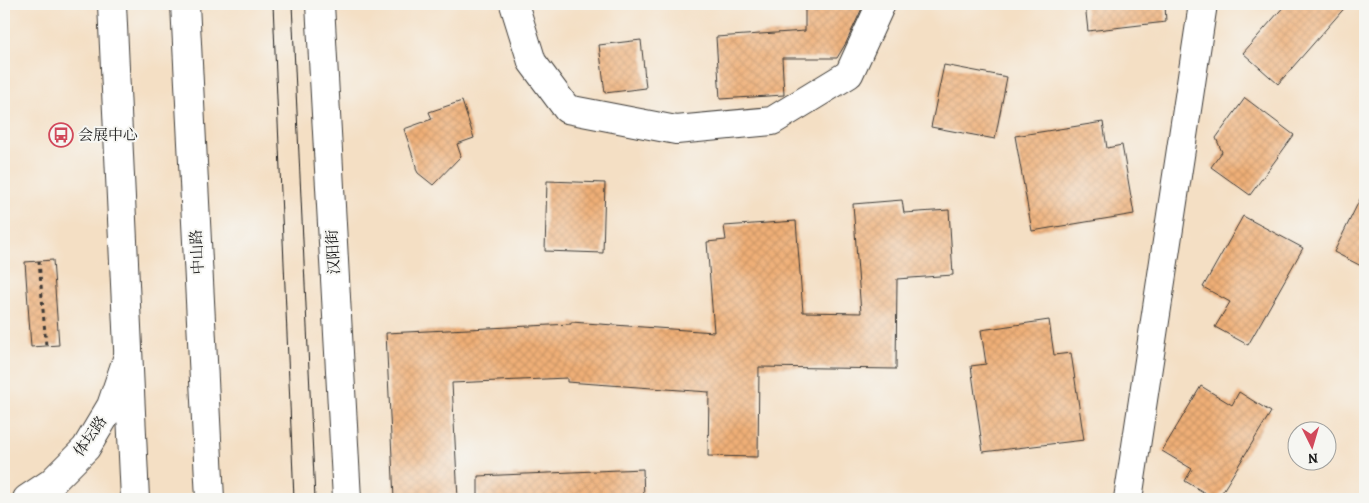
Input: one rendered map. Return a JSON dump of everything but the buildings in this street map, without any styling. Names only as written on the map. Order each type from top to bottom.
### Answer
[{"type":"main road","points":[[112,4],[135,499]]},
{"type":"main road","name":"中山路","points":[[185,4],[210,499]]},
{"type":"main road","name":"汉阳街","points":[[320,4],[347,499]]},
{"type":"main road","points":[[514,4],[532,62],[567,109],[676,130],[772,121],[849,74],[881,4]]},
{"type":"main road","points":[[1128,499],[1203,4]]},
{"type":"main road","name":"体坛路","points":[[27,499],[51,483],[86,448],[110,406],[128,356]]},
{"type":"path","points":[[39,261],[46,346]]},
{"type":"tram line","points":[[273,4],[294,499]]},
{"type":"tram line","points":[[292,4],[315,499]]},
{"type":"place","name":"会展中心","points":[[61,135]]}]
